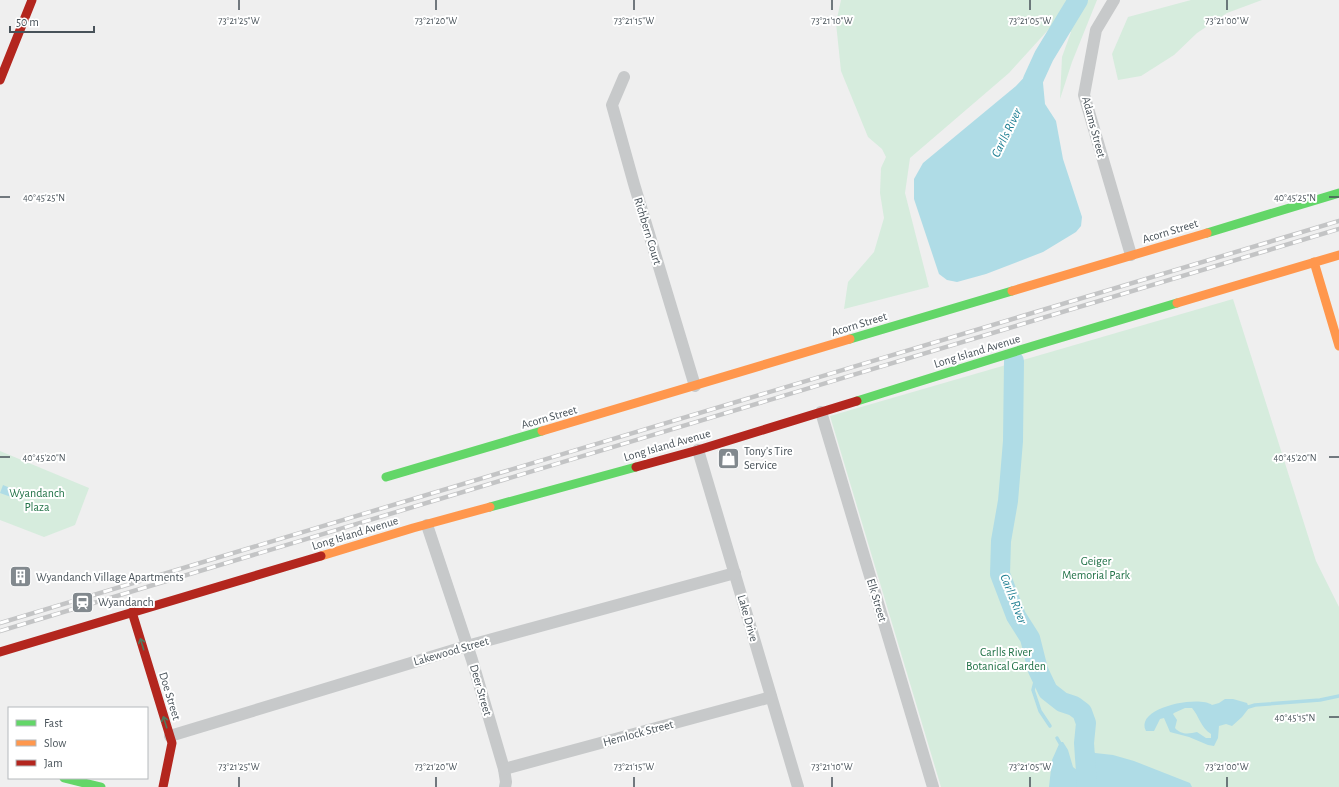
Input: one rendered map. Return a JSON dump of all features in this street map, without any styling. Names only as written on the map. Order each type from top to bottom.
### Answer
[{"type":"street","points":[[0,80],[32,0]]},
{"type":"street","name":"Adams Street","points":[[1114,0],[1096,30],[1084,95],[1131,256]]},
{"type":"street","name":"Richbern Court","points":[[624,77],[612,105],[636,191],[696,386]]},
{"type":"street","name":"Acorn Street","points":[[386,477],[696,386],[1339,193]]},
{"type":"street","name":"Long Island Avenue","points":[[0,652],[427,525],[698,450],[1339,254]]},
{"type":"street","points":[[1314,262],[1339,346]]},
{"type":"street","name":"Elk Street","points":[[821,412],[933,787]]},
{"type":"street","name":"Lake Drive","points":[[698,450],[798,787]]},
{"type":"street","name":"Deer Street","points":[[427,525],[467,646],[504,769],[506,782],[505,787]]},
{"type":"street","name":"Lakewood Street","points":[[170,736],[467,646],[735,573]]},
{"type":"street","name":"Doe Street","points":[[132,612],[172,742],[163,787]]},
{"type":"street","name":"Hemlock Street","points":[[504,769],[771,697]]},
{"type":"street","points":[[68,779],[101,787]]},
{"type":"green space","points":[[841,0],[1097,0],[1072,62],[1060,99],[1062,57],[1071,32],[1049,29],[1009,73],[910,158],[905,193],[929,287],[844,309],[848,282],[874,252],[884,218],[880,193],[881,168],[886,157],[882,149],[868,137],[841,71],[836,23]]},
{"type":"green space","points":[[1191,0],[1262,0],[1227,13],[1197,33],[1174,55],[1141,76],[1118,80],[1112,54],[1128,17]]},
{"type":"green space","name":"Geiger Memorial Park","points":[[1233,299],[1316,561],[1339,607],[1339,787],[941,787],[830,416]]},
{"type":"green space","name":"Wyandanch Plaza","points":[[0,451],[89,488],[75,525],[44,537],[0,520]]},
{"type":"water","points":[[1044,56],[1043,83],[1045,104],[1056,121],[1063,159],[1082,217],[1081,226],[1076,232],[1043,252],[986,274],[957,282],[947,280],[939,274],[914,199],[914,179],[923,163],[1016,86]]},
{"type":"water","points":[[3,485],[25,494],[22,501],[0,493]]},
{"type":"water","points":[[1225,699],[1233,699],[1247,703],[1249,708],[1232,726],[1226,724],[1219,726],[1218,738],[1214,746],[1170,732],[1164,718],[1160,719],[1154,731],[1146,731],[1145,723],[1149,716],[1158,710],[1182,703],[1205,702],[1212,705]],"holes":[[[1185,708],[1192,708],[1202,725],[1211,734],[1211,738],[1206,738],[1197,732],[1182,733],[1175,728],[1177,720],[1173,714]]]},
{"type":"water","points":[[1060,742],[1063,742],[1068,750],[1073,767],[1078,771],[1085,768],[1079,746],[1084,743],[1095,753],[1113,755],[1134,761],[1190,783],[1192,787],[1049,787],[1052,760]]},
{"type":"waterway","name":"Carlls River","points":[[1033,80],[1044,56],[1078,0]]},
{"type":"waterway","name":"Carlls River","points":[[1014,361],[1013,441],[1008,501],[1001,541],[1000,574],[1016,616],[1030,638],[1038,670],[1048,691],[1062,702],[1074,706],[1082,712],[1086,723],[1084,743],[1087,787]]},
{"type":"waterway","points":[[1038,670],[1033,690],[1040,711],[1050,726]]},
{"type":"waterway","points":[[1245,708],[1255,705],[1320,700],[1339,696]]},
{"type":"waterway","points":[[1057,738],[1061,745]]},
{"type":"railway","points":[[0,623],[1339,221]]},
{"type":"railway","points":[[0,631],[1339,229]]},
{"type":"traffic: fast","points":[[1207,233],[1339,193]]},
{"type":"traffic: fast","points":[[850,339],[1012,291]]},
{"type":"traffic: fast","points":[[857,401],[1177,303]]},
{"type":"traffic: fast","points":[[386,477],[542,431]]},
{"type":"traffic: fast","points":[[490,507],[636,467]]},
{"type":"traffic: fast","points":[[68,779],[101,787]]},
{"type":"traffic: slow","points":[[1012,291],[1207,233]]},
{"type":"traffic: slow","points":[[1177,303],[1339,255]]},
{"type":"traffic: slow","points":[[1314,262],[1339,346]]},
{"type":"traffic: slow","points":[[542,431],[850,339]]},
{"type":"traffic: slow","points":[[321,556],[413,528],[490,507]]},
{"type":"traffic: jam","points":[[0,80],[32,0]]},
{"type":"traffic: jam","points":[[636,467],[698,450],[857,401]]},
{"type":"traffic: jam","points":[[0,652],[321,556]]},
{"type":"traffic: jam","points":[[132,612],[172,743],[163,787]]},
{"type":"place","name":"Tony’s Tire Service","points":[[728,458]]},
{"type":"place","name":"Wyandanch Village Apartments","points":[[20,577]]},
{"type":"place","name":"Wyandanch","points":[[83,602]]},
{"type":"park label","name":"Carlls River Botanical Garden","points":[[1006,659]]}]
